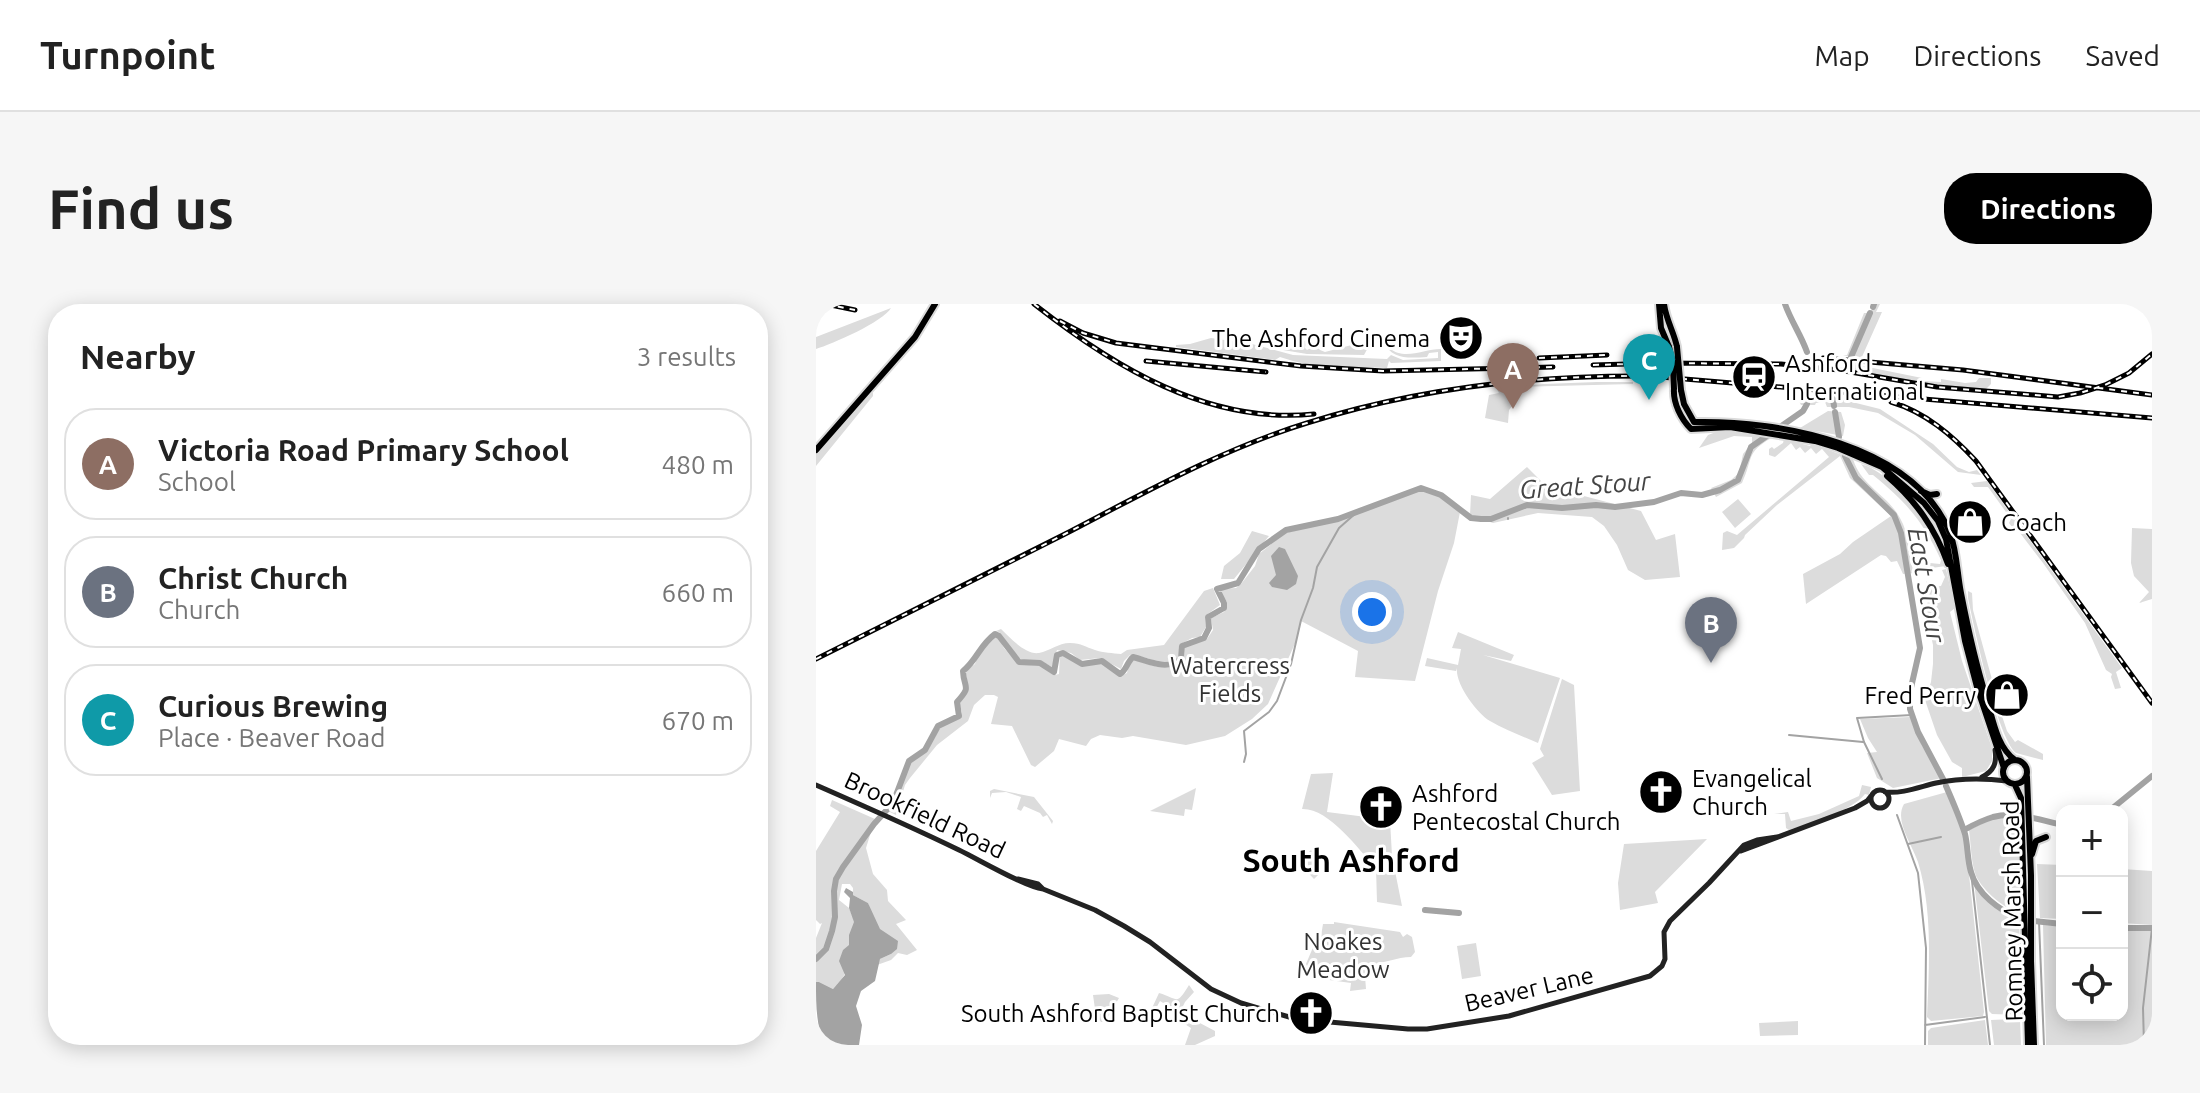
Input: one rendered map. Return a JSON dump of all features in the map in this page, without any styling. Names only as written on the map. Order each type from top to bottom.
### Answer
[{"type":"main road","points":[[816,450],[915,337],[933,304]]},
{"type":"main road","points":[[1662,304],[1675,336],[1673,347],[1678,390],[1692,424],[1734,422],[1816,438],[1881,460],[1918,489],[1937,510],[1951,538],[1985,693],[2001,742],[2008,755],[2015,760]]},
{"type":"main road","points":[[1662,304],[1661,328],[1673,347]]},
{"type":"main road","points":[[1861,455],[1897,478],[1924,503],[1946,539],[1969,656],[2007,781]]},
{"type":"main road","points":[[1918,489],[1930,495],[1937,494]]},
{"type":"main road","points":[[1977,778],[1992,771],[1995,766],[1995,743]]},
{"type":"main road","points":[[1855,808],[1878,791],[1900,792],[1977,778],[2007,781],[2015,785],[2027,777],[2027,767],[2021,761],[2008,762],[1989,779]]},
{"type":"main road","name":"Romney Marsh Road","points":[[2027,777],[2028,1045]]},
{"type":"main road","name":"Brookfield Road","points":[[816,785],[1112,919],[1150,942],[1211,989],[1241,1003],[1296,1019],[1399,1027]]},
{"type":"main road","name":"Romney Marsh Road","points":[[2015,785],[2025,817],[2031,875],[2034,1045]]},
{"type":"main road","points":[[1885,792],[1889,797],[1888,803]]},
{"type":"main road","points":[[1855,808],[1882,808],[1900,792]]},
{"type":"main road","points":[[1871,796],[1874,807]]},
{"type":"main road","name":"Beaver Lane","points":[[1399,1027],[1427,1029],[1509,1016],[1645,978],[1662,966],[1667,925],[1737,853],[1749,844],[1770,841],[1855,808]]},
{"type":"main road","points":[[2031,875],[2034,845],[2046,837]]},
{"type":"green space","points":[[1874,304],[1880,304],[1876,312],[1882,312],[1861,359],[1856,358],[1853,364],[1922,378],[1923,381],[1941,382],[1941,379],[1965,383],[1991,378],[1991,384],[1986,389],[1934,385],[1851,371],[1847,366],[1851,357],[1843,355],[1847,355],[1864,313],[1869,313],[1862,331]]},
{"type":"green space","points":[[891,308],[868,326],[816,349],[816,337]]},
{"type":"green space","points":[[1211,338],[1252,344],[1293,355],[1387,359],[1391,355],[1403,360],[1438,358],[1438,352],[1413,358],[1396,355],[1383,341],[1401,354],[1441,349],[1441,361],[1389,361],[1387,368],[1333,367],[1280,357],[1275,360],[1176,347]]},
{"type":"green space","points":[[1306,340],[1307,350],[1311,341],[1325,352],[1367,341],[1370,344],[1364,355],[1307,354],[1283,350]]},
{"type":"green space","points":[[1597,382],[1633,384],[1519,387],[1514,392],[1515,403],[1509,410],[1508,423],[1485,418],[1489,395],[1499,393],[1496,388]]},
{"type":"green space","points":[[869,392],[873,396],[816,466],[816,453]]},
{"type":"green space","points":[[1800,394],[1880,409],[1933,444],[1957,467],[1969,472],[1977,470],[1981,475],[1958,472],[1915,435],[1878,413],[1849,407],[1827,407],[1825,402],[1801,405]]},
{"type":"green space","points":[[1828,411],[1841,412],[1845,425],[1843,436],[1800,428]]},
{"type":"green space","points":[[1716,432],[1773,437],[1754,452],[1742,483],[1716,497],[1711,488],[1739,473],[1743,454],[1752,443],[1752,437],[1734,436],[1699,448],[1708,435]]},
{"type":"green space","points":[[1784,439],[1812,444],[1853,459],[1862,476],[1900,518],[1906,531],[1914,573],[1903,574],[1897,561],[1891,562],[1881,555],[1806,604],[1803,574],[1840,554],[1891,516],[1850,478],[1840,456],[1777,505],[1734,548],[1722,550],[1723,533],[1727,531],[1737,535],[1829,457],[1822,449],[1816,454],[1811,448],[1805,453],[1800,447],[1796,450],[1791,443],[1775,457],[1769,455],[1769,449],[1783,443]]},
{"type":"green space","points":[[1861,464],[1888,479],[1914,506],[1934,537],[1946,566],[1917,570],[1916,567],[1930,563],[1940,564],[1934,546],[1904,503],[1873,475],[1869,475]]},
{"type":"green space","points":[[1527,467],[1546,486],[1641,511],[1656,540],[1675,534],[1680,577],[1645,580],[1628,570],[1617,545],[1604,526],[1592,517],[1538,513],[1493,523],[1470,515],[1471,495],[1490,499]]},
{"type":"green space","points":[[1987,481],[2122,668],[2116,672],[2121,688],[2115,689],[2112,674],[2106,670],[2085,623],[2043,563],[2009,523],[2011,519],[1988,487],[1974,487],[1971,483]]},
{"type":"green space","name":"Watercress Fields","points":[[1420,490],[1440,497],[1460,512],[1415,681],[1355,677],[1358,651],[1301,621],[1297,639],[1268,704],[1252,719],[1225,736],[1186,745],[1133,736],[1100,735],[1091,739],[1086,746],[1059,739],[1054,751],[1035,767],[1031,765],[1012,726],[991,724],[998,697],[985,695],[974,705],[968,721],[937,745],[910,778],[896,815],[888,811],[896,802],[910,763],[928,750],[941,726],[961,717],[959,703],[968,691],[966,671],[975,664],[979,652],[994,636],[1018,664],[1041,666],[1055,675],[1059,674],[1060,654],[1083,665],[1103,663],[1121,676],[1127,673],[1133,659],[1158,667],[1178,665],[1184,661],[1185,647],[1207,639],[1213,630],[1211,618],[1224,612],[1227,607],[1220,589],[1236,588],[1241,584],[1255,566],[1259,554],[1285,533],[1351,517]]},
{"type":"green space","points":[[1738,499],[1751,514],[1735,528],[1722,512]]},
{"type":"green space","points":[[2132,528],[2152,529],[2152,599],[2139,603],[2149,592],[2134,576],[2131,563]]},
{"type":"green space","points":[[1252,531],[1269,536],[1234,579],[1221,579],[1224,566],[1240,553]]},
{"type":"green space","points":[[1946,569],[1955,608],[1950,612],[1962,661],[1992,748],[1992,761],[1986,771],[1962,777],[1962,768],[1952,762],[1937,735],[1925,700],[1933,664],[1926,581],[1932,587],[1941,586],[1945,577],[1942,570]]},
{"type":"green space","points":[[1213,588],[1220,605],[1205,616],[1206,627],[1200,637],[1179,645],[1179,658],[1172,660],[1160,661],[1130,655],[1121,669],[1100,658],[1080,660],[1071,653],[1057,650],[1052,667],[1039,660],[1019,658],[996,631],[1001,629],[1018,645],[1034,653],[1070,643],[1121,654],[1127,650],[1164,645],[1204,591]]},
{"type":"green space","points":[[1968,591],[1972,593],[1973,610],[2007,731],[2015,742],[2018,740],[2043,754],[2043,760],[2016,753],[2001,726],[1987,680]]},
{"type":"green space","points":[[1458,632],[1514,655],[1511,661],[1483,655],[1560,678],[1538,743],[1485,717],[1463,690],[1457,668],[1456,671],[1425,666],[1427,658],[1458,665],[1461,649],[1452,648]]},
{"type":"green space","points":[[1562,679],[1574,685],[1580,791],[1552,795],[1532,763],[1544,756],[1540,749]]},
{"type":"green space","points":[[1910,717],[1922,746],[1942,778],[1893,788],[1877,778],[1867,753],[1877,752],[1860,719]]},
{"type":"green space","points":[[1333,773],[1327,812],[1390,820],[1392,856],[1402,906],[1377,902],[1376,868],[1333,822],[1312,810],[1302,809],[1311,774]]},
{"type":"green space","points":[[1862,785],[1871,787],[1869,795],[1865,794],[1841,811],[1789,830],[1786,828],[1785,814],[1774,814],[1788,812],[1791,821],[1819,814],[1859,796]]},
{"type":"green space","points":[[1196,788],[1192,810],[1185,809],[1184,816],[1150,811]]},
{"type":"green space","points":[[994,789],[1034,797],[1053,821],[1052,824],[1047,815],[1043,817],[1024,806],[1021,811],[1017,809],[1021,797],[1006,792],[992,793],[990,798],[990,791]]},
{"type":"green space","points":[[1947,792],[1966,847],[1984,1012],[1983,1016],[1931,1021],[1927,1017],[1929,939],[1926,900],[1918,862],[1902,825],[1901,811],[1904,804]]},
{"type":"green space","points":[[832,800],[875,819],[866,848],[873,874],[887,890],[888,901],[906,920],[896,924],[917,950],[907,955],[898,953],[891,960],[877,965],[880,959],[891,954],[868,903],[853,895],[850,884],[842,884],[839,900],[849,908],[855,922],[845,973],[833,989],[816,982],[816,938],[822,923],[816,920],[816,851],[840,812],[830,806]]},
{"type":"green space","points":[[2004,817],[2017,820],[2020,914],[1989,893],[1976,876],[1973,865],[1969,830]]},
{"type":"green space","points":[[1707,839],[1655,892],[1658,903],[1620,910],[1618,883],[1624,844]]},
{"type":"green space","points":[[1311,850],[1327,866],[1314,879],[1298,862]]},
{"type":"green space","points":[[2037,864],[2056,865],[2056,919],[2040,918]]},
{"type":"green space","points":[[2128,869],[2152,871],[2152,925],[2128,923]]},
{"type":"green space","points":[[1974,882],[1994,904],[2019,920],[2021,1015],[1992,1014],[1989,1011]]},
{"type":"green space","name":"Noakes Meadow","points":[[1334,922],[1400,932],[1403,937],[1407,934],[1412,937],[1415,952],[1411,957],[1368,964],[1366,989],[1350,991],[1351,983],[1322,979],[1322,974],[1303,971],[1314,945],[1320,942],[1323,924]]},
{"type":"green space","points":[[2043,925],[2056,926],[2056,1021],[2128,1021],[2128,928],[2152,930],[2152,1045],[2046,1045]]},
{"type":"green space","points":[[1476,943],[1481,976],[1462,979],[1457,946]]},
{"type":"green space","points":[[1189,985],[1194,992],[1179,1014],[1188,1019],[1186,1022],[1193,1025],[1198,1022],[1215,1031],[1215,1036],[1195,1045],[1185,1045],[1191,1028],[1166,1010],[1168,1006],[1160,1001],[1148,1023],[1133,1017],[1146,1021],[1159,993],[1177,999]]},
{"type":"green space","points":[[1109,994],[1119,998],[1105,1022],[1101,1022],[1096,1016],[1093,995]]},
{"type":"green space","points":[[1985,1020],[1988,1045],[1928,1045],[1928,1031],[1931,1028]]},
{"type":"green space","points":[[1991,1020],[2020,1020],[2021,1045],[1994,1045]]},
{"type":"green space","points":[[1798,1021],[1798,1035],[1760,1036],[1759,1023]]},
{"type":"shaded area","points":[[1279,547],[1285,549],[1298,576],[1296,584],[1287,590],[1272,587],[1269,583],[1276,575],[1271,556]]},
{"type":"shaded area","points":[[846,888],[868,903],[880,929],[898,941],[897,949],[880,959],[875,981],[861,991],[856,1006],[862,1025],[859,1045],[824,1045],[816,1006],[816,982],[833,989],[845,975],[839,961],[843,950],[849,945],[854,922],[849,908],[850,898],[844,892]]},
{"type":"waterway","name":"Great Stour","points":[[1785,304],[1807,352]]},
{"type":"waterway","name":"East Stour","points":[[1851,357],[1870,313]]},
{"type":"waterway","name":"Great Stour","points":[[816,959],[826,949],[832,931],[836,879],[874,824],[893,803],[909,761],[925,750],[938,726],[959,716],[957,702],[966,687],[963,671],[995,634],[1019,662],[1040,663],[1054,672],[1057,655],[1063,653],[1082,664],[1102,661],[1120,674],[1133,657],[1157,664],[1176,663],[1181,659],[1182,646],[1204,638],[1209,628],[1208,617],[1224,608],[1217,589],[1238,583],[1259,549],[1286,530],[1338,519],[1421,488],[1441,495],[1471,518],[1481,519],[1491,519],[1527,505],[1615,507],[1654,502],[1681,493],[1702,495],[1738,480],[1751,447],[1803,411],[1808,396]]},
{"type":"waterway","name":"East Stour","points":[[1833,399],[1834,406]]},
{"type":"waterway","name":"East Stour","points":[[1835,412],[1839,437]]},
{"type":"waterway","name":"East Stour","points":[[1845,456],[1856,478],[1894,515],[1901,533],[1920,648],[1910,692],[1910,709],[1918,732],[1943,779]]},
{"type":"waterway","points":[[1244,762],[1244,731],[1269,712],[1277,701],[1291,664],[1317,567],[1339,528],[1356,513]]},
{"type":"waterway","points":[[1882,779],[1864,742],[1857,718],[1912,715]]},
{"type":"waterway","points":[[1789,735],[1863,742]]},
{"type":"waterway","points":[[2116,805],[2152,776]]},
{"type":"waterway","name":"East Stour","points":[[1946,786],[1965,834],[1974,880],[1990,900],[2020,919]]},
{"type":"waterway","points":[[1897,815],[1918,873],[1926,948],[1925,1045]]},
{"type":"waterway","points":[[1964,830],[2001,815],[2056,824]]},
{"type":"waterway","points":[[1908,844],[1941,837]]},
{"type":"waterway","points":[[1971,872],[1990,1045]]},
{"type":"waterway","points":[[1425,910],[1459,913]]},
{"type":"waterway","name":"East Stour","points":[[2034,921],[2056,923]]},
{"type":"waterway","points":[[2039,922],[2044,1045]]},
{"type":"waterway","name":"East Stour","points":[[2128,928],[2152,928]]},
{"type":"waterway","points":[[2144,1045],[2143,1008],[2152,928]]},
{"type":"waterway","points":[[1925,1025],[1985,1017]]},
{"type":"railway","points":[[826,304],[855,310]]},
{"type":"railway","points":[[1034,304],[1096,349],[1164,386],[1237,410],[1275,415],[1314,414]]},
{"type":"railway","points":[[1060,321],[1083,333],[1116,343],[1301,366],[1383,371],[1553,367]]},
{"type":"railway","points":[[1593,365],[1781,364],[1839,370],[1937,387],[2058,397],[2105,385],[2129,373],[2152,354]]},
{"type":"railway","points":[[1539,358],[1607,355]]},
{"type":"railway","points":[[1823,358],[1963,370],[2152,395]]},
{"type":"railway","points":[[1146,361],[1266,372]]},
{"type":"railway","points":[[816,659],[1154,488],[1244,446],[1307,423],[1433,392],[1519,381],[1649,376],[2152,418]]},
{"type":"railway","points":[[1891,402],[1937,426],[1976,461],[2152,703]]},
{"type":"place","name":"The Ashford Cinema","points":[[1461,338]]},
{"type":"place","name":"Ashford International","points":[[1754,377]]},
{"type":"place","name":"Curious Brewing","points":[[1649,400]]},
{"type":"place","name":"Victoria Road Primary School","points":[[1513,409]]},
{"type":"place","name":"Coach","points":[[1970,522]]},
{"type":"place","name":"Christ Church","points":[[1711,663]]},
{"type":"place","name":"Fred Perry","points":[[2007,695]]},
{"type":"place","name":"Evangelical Church","points":[[1661,792]]},
{"type":"place","name":"Ashford Pentecostal Church","points":[[1381,807]]},
{"type":"place","name":"South Ashford Baptist Church","points":[[1311,1013]]},
{"type":"district","name":"South Ashford","points":[[1351,860]]}]
